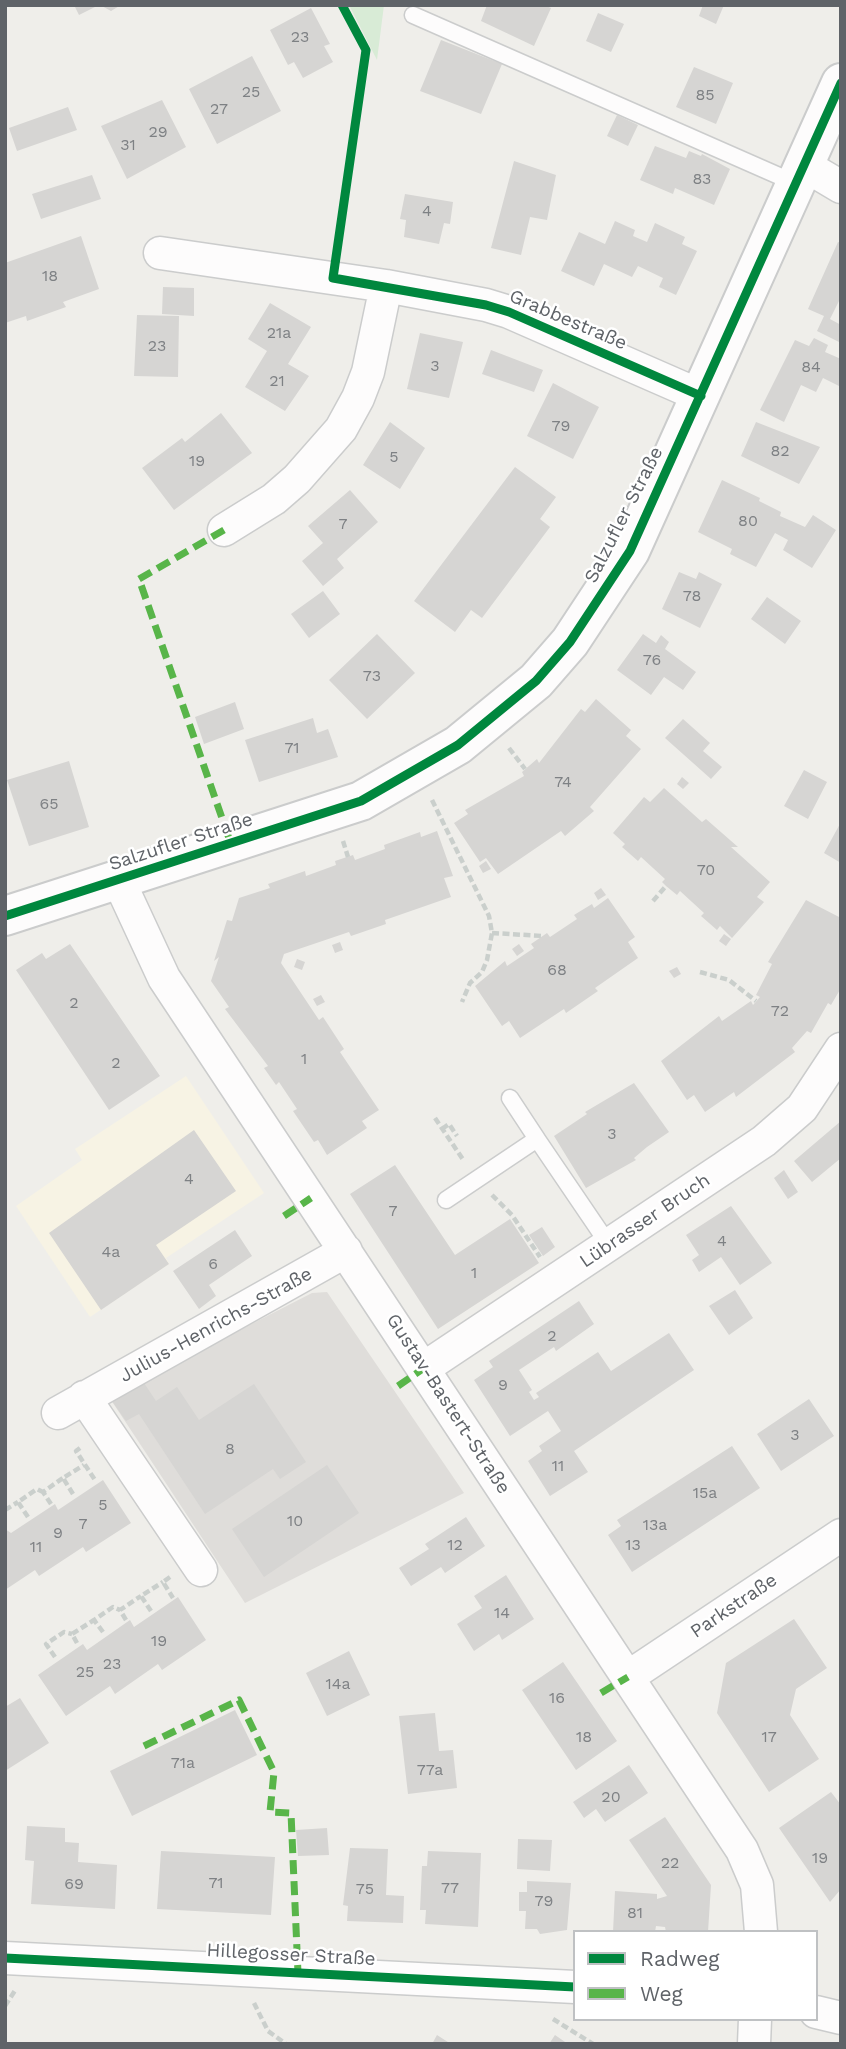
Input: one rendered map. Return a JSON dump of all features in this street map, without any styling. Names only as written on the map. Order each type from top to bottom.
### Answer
[{"type":"street","name":"Salzufler Straße","points":[[5,916],[361,801],[458,745],[495,718],[536,681],[570,642],[601,599],[630,551],[841,83]]},
{"type":"street","points":[[800,174],[841,187]]},
{"type":"street","name":"Grabbestraße","points":[[160,253],[386,286],[509,312],[701,396]]},
{"type":"street","points":[[224,530],[274,499],[297,479],[341,429],[368,372],[386,286]]},
{"type":"street","name":"Gustav-Bastert-Straße","points":[[118,881],[164,978],[750,1864],[757,1885],[761,1930]]},
{"type":"street","name":"Lübrasser Bruch","points":[[424,1368],[771,1136],[802,1108],[841,1049]]},
{"type":"street","name":"Julius-Henrichs-Straße","points":[[201,1570],[71,1405],[346,1251]]},
{"type":"street","name":"Parkstraße","points":[[628,1677],[841,1535]]},
{"type":"street","name":"Hillegosser Straße","points":[[5,1958],[573,1987]]},
{"type":"street","points":[[818,2012],[841,2018]]},
{"type":"street","points":[[754,2044],[755,2021]]},
{"type":"lane","points":[[413,15],[800,174]]},
{"type":"lane","points":[[510,1098],[608,1245]]},
{"type":"lane","points":[[446,1200],[537,1139]]},
{"type":"path","points":[[509,748],[525,769]]},
{"type":"path","points":[[432,799],[489,916],[492,933],[482,972],[470,983],[462,1002]]},
{"type":"path","points":[[653,901],[666,886]]},
{"type":"path","points":[[492,933],[543,936]]},
{"type":"path","points":[[700,972],[729,980],[756,1001]]},
{"type":"path","points":[[435,1118],[477,1180],[512,1215],[556,1281]]},
{"type":"path","points":[[442,1129],[449,1124],[457,1136]]},
{"type":"path","points":[[43,1492],[84,1465]]},
{"type":"path","points":[[64,1478],[74,1494]]},
{"type":"path","points":[[5,1510],[37,1489],[43,1492],[51,1504]]},
{"type":"path","points":[[18,1502],[28,1517]]},
{"type":"path","points":[[120,1610],[163,1582]]},
{"type":"path","points":[[141,1595],[151,1611]]},
{"type":"path","points":[[55,1657],[46,1644],[64,1632],[72,1634],[113,1607],[120,1610],[126,1620]]},
{"type":"path","points":[[94,1620],[103,1632]]},
{"type":"path","points":[[72,1634],[77,1643]]},
{"type":"path","points":[[239,1970],[268,2031],[286,2044]]},
{"type":"path","points":[[542,2012],[593,2044]]},
{"type":"shaded area","points":[[186,1076],[264,1193],[166,1258],[169,1264],[90,1317],[16,1206],[82,1160],[75,1149]]},
{"type":"shaded area","points":[[327,1292],[464,1493],[245,1603],[109,1397],[312,1293]]},
{"type":"green space","points":[[349,5],[384,5],[377,60]]},
{"type":"building","points":[[74,5],[99,5],[79,15]]},
{"type":"building","points":[[100,5],[121,5],[111,11]]},
{"type":"building","points":[[487,5],[544,5],[551,8],[534,46],[481,21]]},
{"type":"building","points":[[703,5],[724,5],[716,24],[699,16]]},
{"type":"building","points":[[311,8],[330,44],[324,46],[333,62],[303,78],[294,62],[288,65],[270,30]]},
{"type":"building","points":[[598,13],[624,24],[611,52],[586,41]]},
{"type":"building","points":[[441,40],[502,64],[481,114],[420,91]]},
{"type":"building","points":[[252,56],[281,111],[217,144],[189,89]]},
{"type":"building","points":[[694,67],[733,83],[716,124],[676,107]]},
{"type":"building","points":[[162,100],[186,147],[127,179],[101,126]]},
{"type":"building","points":[[68,107],[77,130],[17,151],[9,128]]},
{"type":"building","points":[[617,115],[638,125],[628,146],[607,136]]},
{"type":"building","points":[[655,146],[686,158],[689,151],[701,156],[702,154],[730,169],[714,205],[675,188],[673,194],[640,180]]},
{"type":"building","points":[[514,161],[556,175],[547,220],[530,217],[521,255],[491,248]]},
{"type":"building","points":[[92,175],[101,199],[41,219],[32,194]]},
{"type":"building","points":[[405,194],[453,202],[450,224],[444,223],[439,244],[404,237],[406,220],[400,219]]},
{"type":"building","points":[[615,221],[635,230],[633,236],[647,242],[655,223],[685,237],[682,244],[697,251],[676,295],[659,287],[663,278],[638,266],[632,277],[604,264],[594,286],[561,271],[579,232],[605,244]]},
{"type":"building","points":[[81,236],[99,289],[63,302],[66,307],[27,321],[26,316],[5,323],[5,263]]},
{"type":"building","points":[[838,242],[841,243],[841,297],[830,319],[841,325],[841,343],[817,331],[824,316],[808,309]]},
{"type":"building","points":[[163,287],[194,288],[194,316],[162,314]]},
{"type":"building","points":[[270,303],[311,327],[288,364],[309,376],[285,411],[245,387],[267,351],[248,339]]},
{"type":"building","points":[[137,315],[179,316],[178,377],[134,376]]},
{"type":"building","points":[[420,333],[463,342],[449,398],[407,389]]},
{"type":"building","points":[[814,338],[828,345],[825,352],[841,359],[839,386],[823,378],[816,392],[801,385],[784,422],[760,410],[795,340],[809,346]]},
{"type":"building","points":[[491,350],[543,370],[534,392],[482,374]]},
{"type":"building","points":[[553,383],[599,407],[573,459],[527,436]]},
{"type":"building","points":[[221,413],[252,453],[174,510],[142,468],[182,438],[185,442]]},
{"type":"building","points":[[390,422],[425,448],[400,489],[363,465]]},
{"type":"building","points":[[756,422],[820,447],[799,484],[741,456]]},
{"type":"building","points":[[515,467],[556,497],[540,519],[550,527],[482,618],[471,610],[455,632],[414,601]]},
{"type":"building","points":[[722,480],[760,498],[759,501],[781,512],[780,516],[805,527],[813,515],[836,530],[812,568],[783,550],[788,540],[775,533],[756,567],[730,554],[732,549],[698,532]]},
{"type":"building","points":[[350,490],[378,522],[337,559],[344,568],[323,586],[302,561],[323,543],[308,526]]},
{"type":"building","points":[[679,572],[696,579],[699,572],[722,584],[700,628],[662,609]]},
{"type":"building","points":[[323,591],[340,614],[309,638],[291,614]]},
{"type":"building","points":[[767,597],[801,621],[785,644],[751,619]]},
{"type":"building","points":[[377,634],[415,673],[367,719],[329,680]]},
{"type":"building","points":[[643,634],[656,643],[661,635],[669,642],[665,649],[696,672],[683,690],[664,677],[651,695],[617,670]]},
{"type":"building","points":[[596,699],[631,730],[626,736],[641,749],[590,807],[594,811],[565,836],[561,831],[498,874],[486,858],[480,862],[454,823],[468,814],[465,810],[524,776],[522,772],[537,759],[539,763],[581,709],[585,712]]},
{"type":"building","points":[[235,702],[244,729],[204,744],[195,717]]},
{"type":"building","points":[[313,718],[317,733],[328,729],[338,757],[259,782],[245,740]]},
{"type":"building","points":[[683,719],[710,743],[703,751],[722,767],[711,779],[665,738]]},
{"type":"building","points":[[69,761],[89,827],[29,846],[7,780]]},
{"type":"building","points":[[804,770],[827,782],[808,819],[784,806]]},
{"type":"building","points":[[682,777],[689,783],[683,789],[677,784]]},
{"type":"building","points":[[664,788],[702,822],[706,819],[738,847],[731,847],[770,882],[757,897],[764,902],[732,938],[720,926],[717,930],[701,916],[704,913],[680,891],[677,895],[666,886],[662,882],[665,879],[641,857],[638,861],[622,847],[625,844],[613,833],[644,797],[650,802]]},
{"type":"building","points":[[841,822],[841,863],[824,853]]},
{"type":"building","points":[[437,831],[453,876],[444,878],[451,897],[385,920],[386,924],[351,936],[349,932],[284,954],[281,963],[319,1020],[323,1017],[344,1049],[340,1052],[379,1110],[362,1121],[367,1128],[327,1155],[318,1140],[314,1142],[293,1111],[297,1109],[279,1082],[276,1085],[264,1068],[268,1066],[225,1009],[229,1007],[211,981],[219,957],[214,961],[227,920],[232,921],[239,898],[270,888],[268,884],[305,871],[306,876],[336,865],[335,861],[353,855],[355,860],[385,849],[384,845],[420,832],[421,837]]},
{"type":"building","points":[[486,861],[491,869],[483,873],[479,866]]},
{"type":"building","points":[[601,888],[606,895],[598,900],[594,893]]},
{"type":"building","points":[[608,898],[635,937],[628,942],[638,958],[595,988],[598,991],[566,1013],[564,1009],[520,1038],[509,1021],[502,1026],[475,986],[505,961],[507,966],[534,948],[531,944],[547,933],[550,937],[577,919],[574,915],[592,904],[594,908]]},
{"type":"building","points":[[806,900],[841,918],[841,988],[831,1005],[828,1003],[811,1033],[807,1031],[792,1048],[795,1052],[736,1097],[734,1092],[705,1112],[694,1095],[687,1100],[661,1061],[719,1016],[722,1021],[751,1001],[753,1005],[760,997],[756,995],[772,964],[768,962]]},
{"type":"building","points":[[724,934],[731,939],[726,946],[719,941]]},
{"type":"building","points":[[340,942],[343,950],[335,953],[332,945]]},
{"type":"building","points":[[70,944],[160,1076],[109,1110],[16,970],[42,953],[46,959]]},
{"type":"building","points":[[519,944],[524,951],[517,956],[512,949]]},
{"type":"building","points":[[297,959],[305,962],[302,970],[294,967]]},
{"type":"building","points":[[677,967],[681,974],[674,978],[669,971]]},
{"type":"building","points":[[321,995],[325,1002],[317,1006],[313,999]]},
{"type":"building","points":[[634,1083],[669,1132],[634,1158],[636,1160],[586,1188],[554,1136],[587,1114],[585,1112]]},
{"type":"building","points":[[841,1121],[841,1158],[812,1182],[794,1161]]},
{"type":"building","points":[[194,1130],[236,1191],[156,1245],[169,1264],[101,1310],[49,1233]]},
{"type":"building","points":[[395,1165],[455,1255],[510,1219],[539,1263],[438,1329],[350,1194]]},
{"type":"building","points":[[784,1170],[798,1192],[788,1199],[774,1178]]},
{"type":"building","points":[[731,1206],[772,1263],[740,1285],[721,1257],[699,1272],[692,1260],[699,1255],[686,1235]]},
{"type":"building","points":[[542,1227],[555,1247],[543,1256],[529,1235]]},
{"type":"building","points":[[235,1230],[252,1256],[209,1285],[216,1296],[199,1309],[173,1271]]},
{"type":"building","points":[[735,1290],[753,1318],[729,1335],[709,1306]]},
{"type":"building","points":[[579,1301],[594,1324],[556,1351],[554,1347],[519,1370],[532,1390],[529,1392],[534,1400],[539,1397],[536,1393],[598,1352],[611,1371],[669,1333],[694,1370],[574,1451],[588,1472],[550,1496],[528,1461],[542,1451],[539,1446],[561,1431],[548,1411],[510,1436],[474,1380],[493,1367],[489,1361]]},
{"type":"building","points":[[144,1383],[156,1401],[177,1387],[199,1420],[254,1384],[306,1462],[280,1479],[273,1469],[205,1514],[139,1414],[126,1421],[109,1397]]},
{"type":"building","points":[[809,1399],[834,1436],[781,1471],[757,1434]]},
{"type":"building","points":[[732,1446],[760,1488],[632,1572],[608,1535],[621,1526],[617,1520]]},
{"type":"building","points":[[327,1465],[359,1513],[264,1577],[232,1529]]},
{"type":"building","points":[[103,1480],[131,1523],[86,1552],[83,1547],[39,1576],[35,1570],[5,1590],[5,1529],[11,1533],[55,1504],[58,1510]]},
{"type":"building","points":[[466,1517],[485,1546],[445,1573],[441,1567],[411,1586],[399,1568],[429,1549],[425,1544]]},
{"type":"building","points":[[506,1575],[534,1619],[502,1640],[499,1634],[474,1651],[457,1624],[482,1608],[474,1596]]},
{"type":"building","points":[[178,1597],[206,1640],[162,1670],[158,1664],[115,1694],[110,1686],[66,1716],[38,1675],[83,1644],[87,1650],[130,1620],[134,1627]]},
{"type":"building","points":[[794,1619],[827,1668],[796,1689],[790,1715],[819,1759],[769,1792],[717,1713],[726,1663]]},
{"type":"building","points":[[349,1651],[370,1695],[327,1716],[306,1673]]},
{"type":"building","points":[[563,1662],[617,1741],[576,1770],[522,1690]]},
{"type":"building","points":[[20,1698],[49,1743],[5,1771],[5,1707]]},
{"type":"building","points":[[235,1710],[257,1755],[132,1816],[110,1771]]},
{"type":"building","points":[[435,1713],[439,1751],[453,1750],[457,1788],[408,1794],[399,1716]]},
{"type":"building","points":[[629,1765],[648,1793],[605,1822],[596,1809],[584,1818],[573,1802]]},
{"type":"building","points":[[831,1792],[841,1805],[841,1889],[830,1902],[779,1828]]},
{"type":"building","points":[[665,1817],[711,1885],[708,1930],[666,1930],[665,1927],[656,1926],[655,1930],[613,1930],[615,1891],[657,1894],[657,1899],[667,1896],[629,1840]]},
{"type":"building","points":[[27,1826],[65,1828],[65,1842],[79,1843],[78,1862],[117,1865],[115,1909],[31,1904],[34,1861],[25,1860]]},
{"type":"building","points":[[327,1828],[329,1855],[298,1856],[296,1830]]},
{"type":"building","points":[[518,1839],[552,1840],[550,1871],[517,1869]]},
{"type":"building","points":[[350,1848],[388,1849],[386,1895],[404,1896],[403,1923],[347,1921],[348,1906],[343,1905]]},
{"type":"building","points":[[161,1851],[275,1857],[271,1915],[157,1909]]},
{"type":"building","points":[[428,1851],[481,1853],[478,1927],[425,1924],[426,1910],[420,1910],[422,1866],[427,1866]]},
{"type":"building","points":[[527,1881],[571,1883],[567,1930],[540,1934],[537,1929],[525,1929],[526,1911],[519,1911],[519,1892],[527,1892]]},
{"type":"building","points":[[437,2035],[451,2044],[432,2044]]},
{"type":"building","points":[[555,2035],[568,2044],[549,2044]]},
{"type":"marked path","points":[[224,530],[139,579],[231,844]]},
{"type":"marked path","points":[[284,1216],[311,1198]]},
{"type":"marked path","points":[[398,1386],[424,1368]]},
{"type":"marked path","points":[[601,1693],[628,1677]]},
{"type":"marked path","points":[[144,1746],[239,1700],[274,1772],[270,1812],[291,1813],[298,1973]]},
{"type":"cycle path","points":[[342,5],[366,50],[333,278],[486,305],[509,312],[701,396]]},
{"type":"cycle path","points":[[5,916],[361,801],[458,745],[536,681],[570,642],[630,551],[841,83]]},
{"type":"cycle path","points":[[5,1958],[573,1987]]}]
